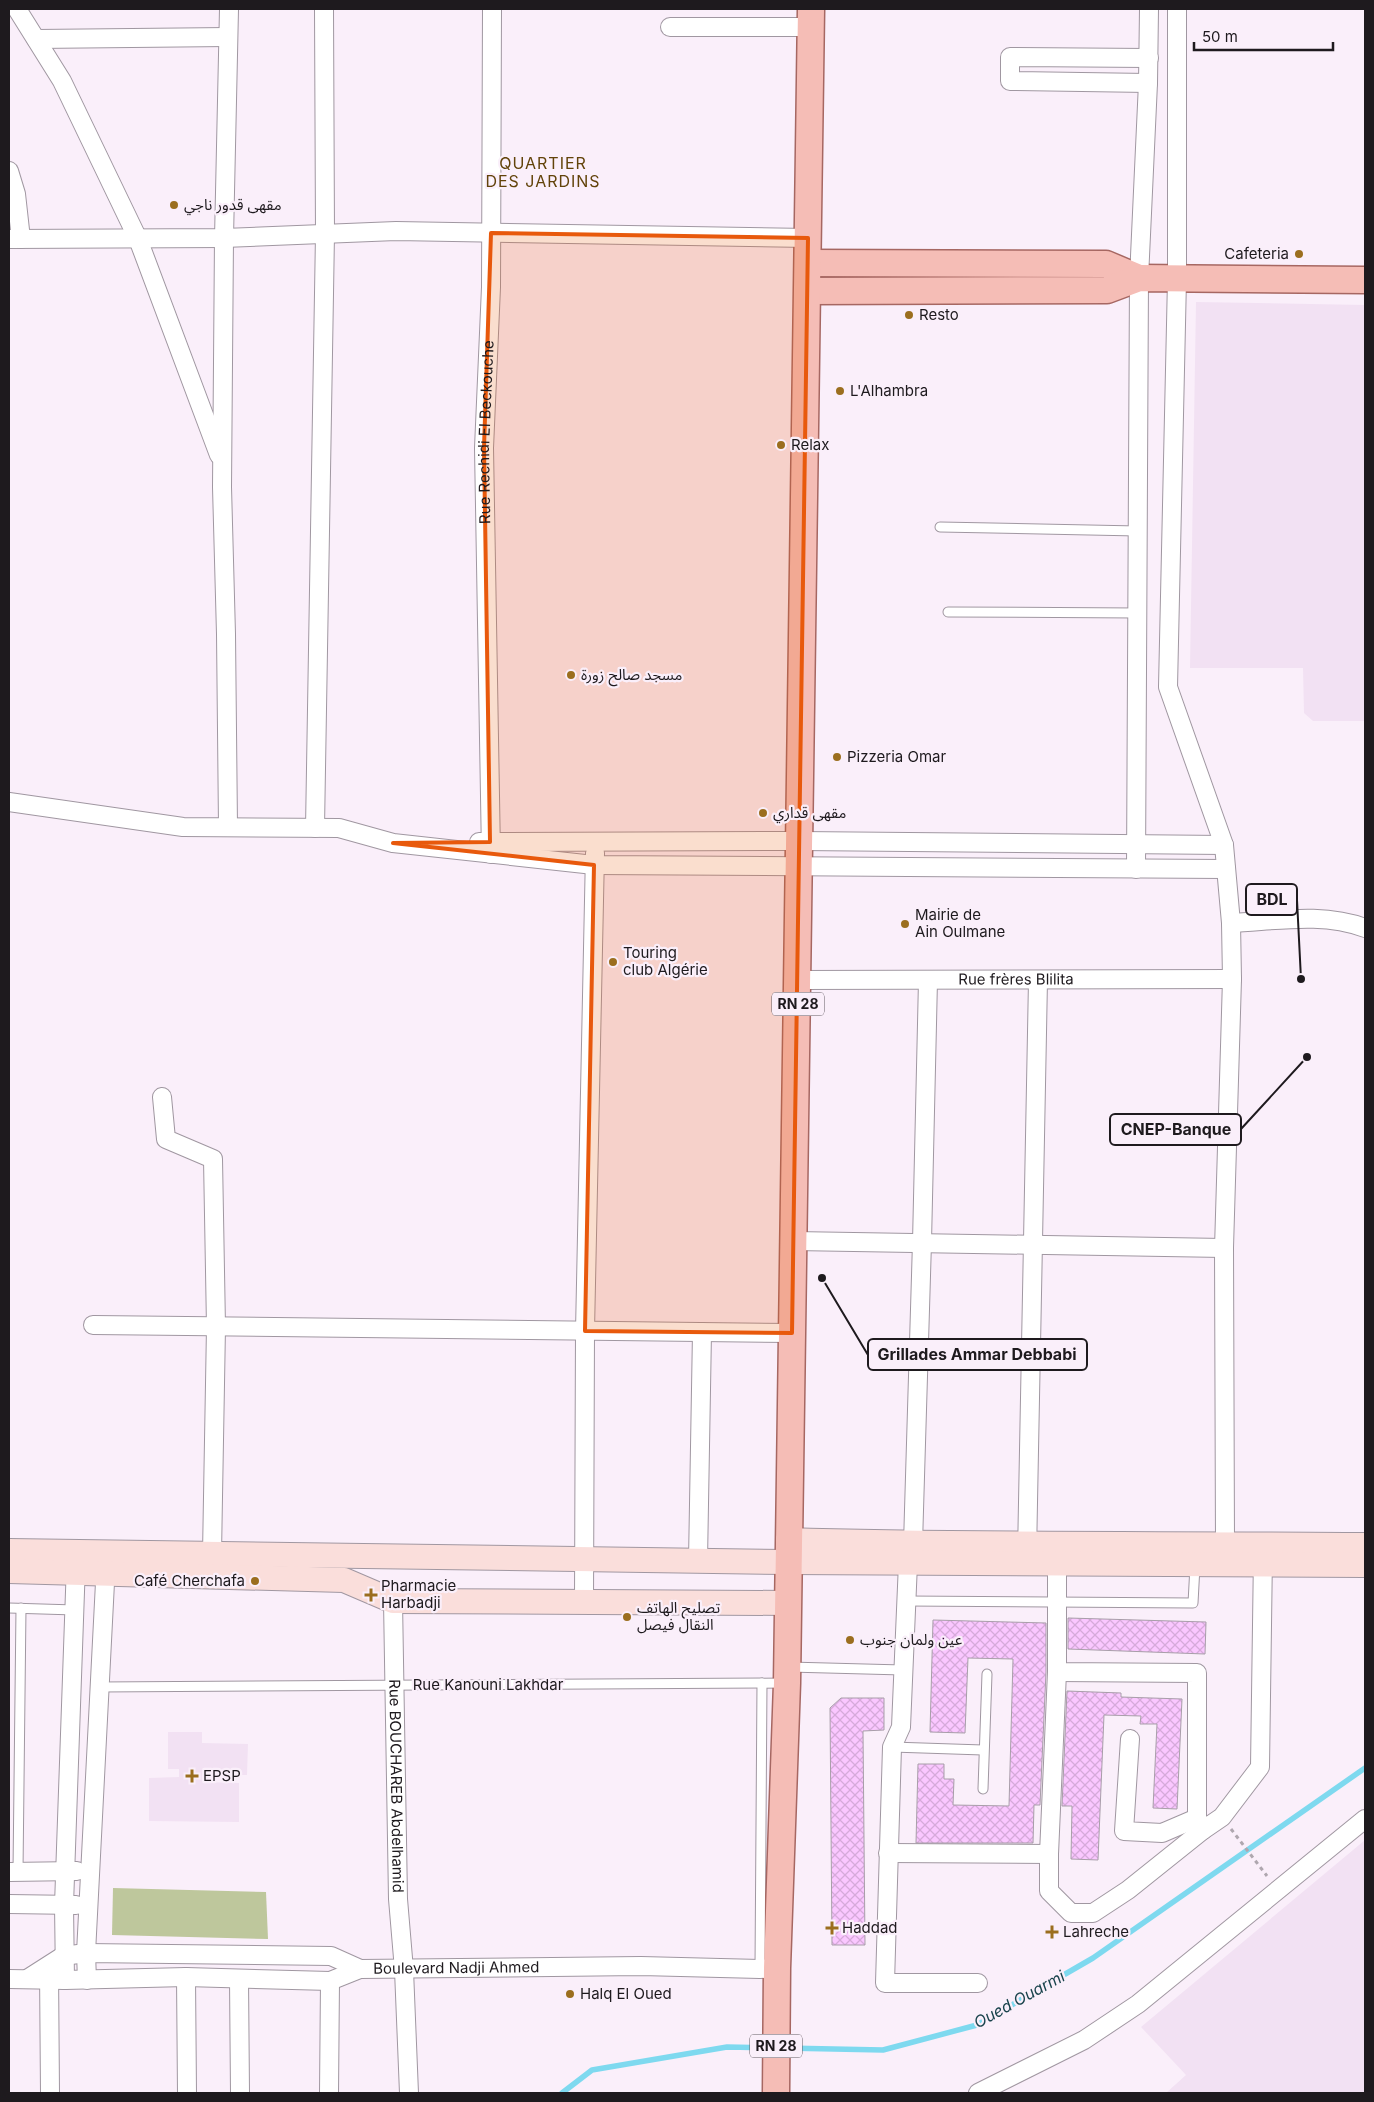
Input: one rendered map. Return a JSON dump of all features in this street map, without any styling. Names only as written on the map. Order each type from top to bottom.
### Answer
[{"type":"main road","name":"RN 28","points":[[776,2093],[776,2000],[768,1968],[787,1675],[811,18]]},
{"type":"main road","points":[[808,250],[1106,264],[1139,278]]},
{"type":"main road","points":[[808,291],[1107,290],[1139,278],[1365,280]]},
{"type":"main road","points":[[106,1563],[212,1554],[698,1561],[788,1551],[1057,1554],[1225,1543],[1263,1554],[1365,1565]]},
{"type":"main road","points":[[1057,1554],[1195,1564],[1263,1554],[1365,1545]]},
{"type":"main road","points":[[9,1551],[76,1563]]},
{"type":"main road","points":[[9,1571],[76,1563],[106,1563],[344,1580],[393,1601],[787,1603]]},
{"type":"street","points":[[17,9],[62,81],[138,239],[222,464]]},
{"type":"street","points":[[228,827],[222,464],[229,9]]},
{"type":"street","points":[[315,828],[325,234],[324,9]]},
{"type":"street","name":"Rue Rechidi El Beckouche","points":[[490,848],[484,448],[491,288],[492,9]]},
{"type":"street","points":[[1136,869],[1139,278],[1149,58],[1149,9]]},
{"type":"street","points":[[1177,9],[1177,278],[1168,687],[1224,845],[1232,924],[1224,1248],[1225,1543]]},
{"type":"street","points":[[670,27],[811,18]]},
{"type":"street","points":[[36,39],[228,37]]},
{"type":"street","points":[[1148,83],[1010,81],[1010,57],[1149,58]]},
{"type":"street","points":[[9,171],[16,194],[15,239],[224,238],[396,231],[491,233],[808,250]]},
{"type":"street","points":[[9,802],[183,827],[339,828],[393,843],[490,848],[594,865],[800,853],[1136,844],[1224,845]]},
{"type":"street","points":[[584,1602],[585,1331],[596,841]]},
{"type":"street","points":[[490,848],[596,841],[1136,869],[1226,869]]},
{"type":"street","points":[[1232,924],[1314,918],[1346,921],[1365,928]]},
{"type":"street","name":"Rue frères Blilita","points":[[798,980],[1232,979]]},
{"type":"street","points":[[928,980],[922,1242],[910,1553],[906,1600],[901,1727],[892,1747],[885,1983],[978,1983]]},
{"type":"street","points":[[1027,1554],[1038,980]]},
{"type":"street","points":[[162,1097],[166,1139],[213,1159],[216,1327],[212,1554]]},
{"type":"street","points":[[794,1241],[1224,1248]]},
{"type":"street","points":[[93,1325],[792,1333]]},
{"type":"street","points":[[698,1561],[702,1332]]},
{"type":"street","points":[[1057,1554],[1057,1672],[1049,1891],[1071,1913],[1093,1913],[1128,1890],[1200,1824],[1197,1673],[1057,1672]]},
{"type":"street","points":[[1130,1739],[1124,1831],[1162,1833],[1222,1817],[1260,1767],[1263,1554]]},
{"type":"street","points":[[50,2093],[56,1970],[66,1871],[76,1563]]},
{"type":"street","points":[[87,1980],[88,1905],[106,1563]]},
{"type":"street","name":"Rue BOUCHAREB Abdelhamid","points":[[393,1601],[398,1898],[404,1970],[410,2093]]},
{"type":"street","points":[[978,2093],[1084,2040],[1138,2004],[1365,1819]]},
{"type":"street","points":[[888,1853],[1049,1854]]},
{"type":"street","points":[[13,1871],[90,1870]]},
{"type":"street","points":[[9,1904],[88,1905]]},
{"type":"street","name":"Boulevard Nadji Ahmed","points":[[9,1979],[26,1979],[56,1970],[86,1953],[331,1956],[360,1969],[404,1970],[641,1966],[768,1968]]},
{"type":"street","points":[[56,1970],[87,1980],[186,1977],[330,1981],[360,1969]]},
{"type":"street","points":[[186,1977],[187,2093]]},
{"type":"street","points":[[239,1979],[240,2093]]},
{"type":"street","points":[[329,2093],[330,1981]]},
{"type":"lane","points":[[940,527],[1138,531]]},
{"type":"lane","points":[[948,612],[1137,614]]},
{"type":"lane","points":[[906,1600],[1193,1603],[1195,1564]]},
{"type":"lane","points":[[9,1608],[75,1610]]},
{"type":"lane","points":[[13,1871],[21,1608]]},
{"type":"lane","name":"Rue Kanouni Lakhdar","points":[[100,1687],[762,1683],[787,1675],[903,1670]]},
{"type":"lane","points":[[983,1788],[987,1674]]},
{"type":"lane","points":[[762,1683],[768,1968]]},
{"type":"lane","points":[[892,1747],[983,1750]]},
{"type":"path","points":[[1229,1826],[1256,1860]]},
{"type":"highlighted area","points":[[491,233],[808,238],[792,1333],[585,1331],[594,865],[393,843],[490,842],[484,448]]},
{"type":"shaded area","points":[[1196,302],[1365,305],[1365,721],[1313,721],[1304,713],[1303,668],[1190,668]]},
{"type":"shaded area","name":"EPSP","points":[[168,1732],[202,1732],[202,1743],[248,1744],[247,1775],[204,1775],[205,1782],[239,1783],[239,1822],[149,1821],[149,1778],[179,1777],[179,1769],[168,1769]]},
{"type":"shaded area","points":[[1365,1840],[1365,2093],[1166,2093],[1186,2075],[1141,2027]]},
{"type":"green space","points":[[113,1888],[266,1892],[268,1939],[112,1935]]},
{"type":"building","points":[[1068,1618],[1206,1622],[1205,1654],[1068,1649]]},
{"type":"building","points":[[933,1620],[1046,1623],[1046,1672],[1040,1805],[1034,1805],[1033,1843],[916,1843],[918,1764],[944,1764],[944,1779],[954,1779],[953,1805],[1009,1806],[1013,1659],[968,1658],[965,1733],[930,1732]]},
{"type":"building","points":[[1067,1691],[1121,1693],[1121,1697],[1182,1699],[1177,1809],[1153,1808],[1157,1724],[1140,1724],[1141,1716],[1104,1715],[1098,1860],[1071,1859],[1072,1806],[1062,1806]]},
{"type":"building","points":[[841,1698],[884,1698],[884,1730],[863,1731],[865,1945],[832,1945],[830,1708]]},
{"type":"waterway","name":"Oued Ouarmi","points":[[784,2048],[883,2050],[977,2025],[1093,1958],[1365,1768]]},
{"type":"waterway","name":"Oued Ouarmi","points":[[562,2093],[592,2070],[727,2047],[770,2048]]},
{"type":"place","name":"مقهى قدور ناجي","points":[[174,205]]},
{"type":"place","name":"Cafeteria","points":[[1299,254]]},
{"type":"place","name":"Resto","points":[[909,315]]},
{"type":"place","name":"L'Alhambra","points":[[840,391]]},
{"type":"place","name":"Relax","points":[[781,445]]},
{"type":"place","name":"مسجد صالح زورة","points":[[571,675]]},
{"type":"place","name":"Pizzeria Omar","points":[[837,757]]},
{"type":"place","name":"مقهى قداري","points":[[763,813]]},
{"type":"place","name":"Mairie de Ain Oulmane","points":[[905,924]]},
{"type":"place","name":"Touring club Algérie","points":[[613,962]]},
{"type":"place","name":"BDL","points":[[1301,979]]},
{"type":"place","name":"CNEP-Banque","points":[[1307,1057]]},
{"type":"place","name":"Grillades Ammar Debbabi","points":[[822,1278]]},
{"type":"place","name":"Café Cherchafa","points":[[255,1581]]},
{"type":"place","name":"Pharmacie Harbadji","points":[[371,1595]]},
{"type":"place","name":"تصليح الهاتف النقال فيصل","points":[[627,1617]]},
{"type":"place","name":"عين ولمان جنوب","points":[[850,1640]]},
{"type":"place","name":"EPSP","points":[[192,1776]]},
{"type":"place","name":"Haddad","points":[[832,1928]]},
{"type":"place","name":"Lahreche","points":[[1052,1932]]},
{"type":"place","name":"Halq El Oued","points":[[570,1994]]},
{"type":"district","name":"QUARTIER DES JARDINS","points":[[543,172]]}]
